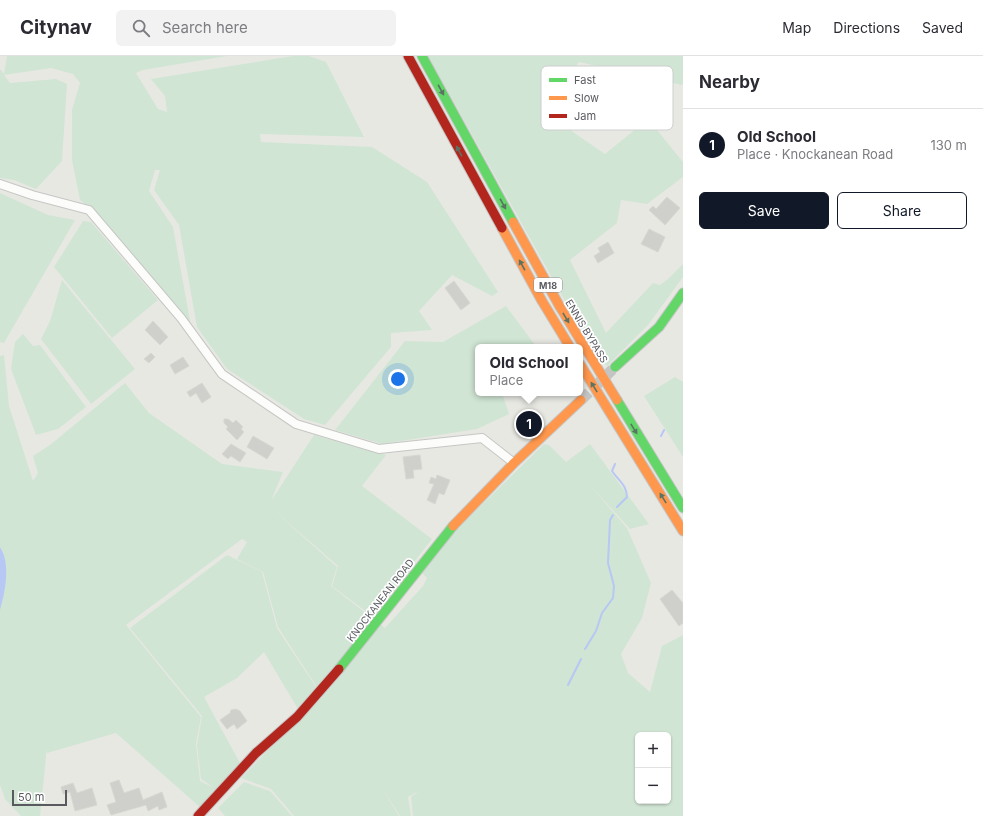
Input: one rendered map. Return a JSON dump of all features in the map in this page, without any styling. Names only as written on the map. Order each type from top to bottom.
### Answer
[{"type":"main road","name":"M18","points":[[408,56],[542,302],[568,344]]},
{"type":"main road","name":"ENNIS BYPASS","points":[[422,56],[560,307],[583,344]]},
{"type":"main road","points":[[615,367],[659,327],[683,293]]},
{"type":"main road","name":"ENNIS BYPASS","points":[[583,345],[683,508]]},
{"type":"main road","points":[[583,369],[683,531]]},
{"type":"main road","name":"KNOCKANEAN ROAD","points":[[198,816],[256,754],[296,717],[325,686],[448,531],[514,463],[581,400]]},
{"type":"street","points":[[0,184],[32,195],[89,210],[181,318],[222,374],[296,424],[379,449],[482,438],[514,463]]},
{"type":"green space","points":[[7,56],[227,56],[143,70],[136,73],[158,109],[167,112],[165,96],[151,79],[293,56],[309,56],[326,62],[364,137],[260,134],[261,142],[372,147],[427,182],[498,292],[492,296],[452,275],[419,311],[432,330],[391,333],[391,347],[325,425],[304,419],[227,369],[197,327],[179,225],[154,190],[160,170],[155,170],[149,191],[173,227],[191,326],[90,208],[80,200],[72,160],[72,110],[80,83],[73,74],[51,68],[4,75],[10,83],[56,79],[67,84],[62,161],[36,189],[14,180],[0,178],[0,69],[4,74]]},
{"type":"green space","points":[[428,56],[683,56],[682,85],[673,83],[673,66],[597,66],[579,62],[576,66],[541,66],[541,130],[570,130],[605,154],[634,130],[657,130],[683,162],[683,177],[647,204],[621,200],[617,223],[570,260],[606,333],[653,283],[660,285],[683,264],[683,277],[648,325],[607,366],[588,342]]},
{"type":"green space","points":[[0,193],[48,215],[75,220],[4,343],[0,342]]},
{"type":"green space","points":[[83,221],[91,222],[158,300],[112,338],[54,267]]},
{"type":"green space","points":[[62,280],[135,369],[91,404],[41,339],[50,321]]},
{"type":"green space","points":[[506,306],[534,344],[475,344],[475,396],[503,396],[509,414],[477,429],[382,444],[335,430],[405,341],[443,342]]},
{"type":"green space","points":[[23,334],[33,346],[40,345],[86,407],[58,429],[36,435],[11,369],[15,342]]},
{"type":"green space","points":[[4,355],[9,406],[33,481],[38,473],[33,456],[50,445],[125,383],[149,413],[222,464],[283,472],[271,501],[314,435],[386,455],[362,486],[432,539],[372,616],[332,586],[338,566],[269,506],[337,567],[331,586],[385,628],[423,586],[427,578],[421,572],[452,534],[544,444],[549,445],[566,462],[590,444],[649,524],[630,529],[589,484],[627,528],[651,583],[642,618],[621,654],[628,673],[650,692],[662,646],[683,635],[683,816],[413,816],[411,797],[419,791],[408,797],[411,816],[400,816],[379,783],[399,816],[294,816],[271,789],[241,778],[322,695],[278,627],[263,572],[237,559],[247,542],[242,539],[126,625],[201,717],[196,744],[200,781],[214,788],[201,779],[197,745],[202,716],[130,628],[227,555],[262,572],[277,628],[318,690],[298,709],[264,652],[237,678],[204,697],[240,763],[201,808],[116,733],[47,753],[47,747],[40,816],[21,816],[5,799],[0,785],[0,610],[3,599],[3,552],[0,547],[0,356]]},
{"type":"green space","points":[[675,377],[683,382],[683,457],[644,396]]},
{"type":"green space","points":[[244,782],[270,791],[292,816],[225,816],[218,808]]},
{"type":"water","points":[[0,547],[5,561],[6,578],[0,610]]},
{"type":"building","points":[[667,197],[680,208],[665,225],[649,210],[653,206],[656,209]]},
{"type":"building","points":[[649,229],[665,237],[658,252],[641,244]]},
{"type":"building","points":[[608,242],[614,253],[598,263],[594,256],[600,252],[598,248]]},
{"type":"building","points":[[454,281],[470,303],[461,310],[445,288]]},
{"type":"building","points":[[153,321],[168,337],[160,345],[145,330]]},
{"type":"building","points":[[151,353],[155,357],[149,363],[144,359]]},
{"type":"building","points":[[183,357],[189,366],[175,374],[170,365]]},
{"type":"building","points":[[202,383],[211,397],[202,403],[196,393],[190,397],[187,392]]},
{"type":"building","points":[[534,416],[538,423],[524,431],[520,425]]},
{"type":"building","points":[[224,419],[228,419],[233,423],[236,420],[243,427],[241,429],[244,432],[237,440],[226,429],[228,427],[224,423]]},
{"type":"building","points":[[253,436],[274,448],[267,459],[247,447]]},
{"type":"building","points":[[231,444],[246,453],[240,462],[231,456],[228,459],[222,454]]},
{"type":"building","points":[[420,455],[422,469],[413,470],[414,478],[406,479],[403,457]]},
{"type":"building","points":[[437,475],[450,480],[444,495],[439,493],[435,504],[427,500],[434,484],[429,483],[431,477],[436,479]]},
{"type":"building","points":[[672,590],[683,603],[683,623],[679,626],[660,599]]},
{"type":"building","points":[[236,709],[240,711],[247,721],[237,729],[234,724],[227,729],[220,720],[230,713],[231,710]]},
{"type":"building","points":[[119,780],[124,793],[139,788],[143,800],[162,792],[167,807],[159,810],[158,806],[148,811],[146,805],[111,815],[107,805],[116,802],[110,783]]},
{"type":"building","points":[[73,783],[77,793],[92,788],[97,805],[75,811],[70,792],[63,794],[61,787]]},
{"type":"waterway","points":[[661,436],[664,430]]},
{"type":"waterway","points":[[615,464],[612,471],[624,486],[627,493],[627,497],[617,507]]},
{"type":"waterway","points":[[585,649],[596,631],[602,613],[613,598],[614,586],[608,563],[610,520],[613,515]]},
{"type":"waterway","points":[[568,685],[581,659]]},
{"type":"tunnel","points":[[581,400],[615,367]]},
{"type":"traffic: fast","points":[[422,56],[513,222]]},
{"type":"traffic: fast","points":[[615,367],[659,327],[683,293]]},
{"type":"traffic: fast","points":[[617,400],[683,508]]},
{"type":"traffic: fast","points":[[339,669],[453,526]]},
{"type":"traffic: slow","points":[[513,222],[560,307],[583,344]]},
{"type":"traffic: slow","points":[[502,228],[542,301],[568,344]]},
{"type":"traffic: slow","points":[[583,345],[617,400]]},
{"type":"traffic: slow","points":[[583,369],[683,531]]},
{"type":"traffic: slow","points":[[453,526],[514,463],[581,400]]},
{"type":"traffic: jam","points":[[408,56],[502,228]]},
{"type":"traffic: jam","points":[[198,816],[256,753],[297,717],[339,669]]},
{"type":"place","name":"Old School","points":[[529,424]]}]
